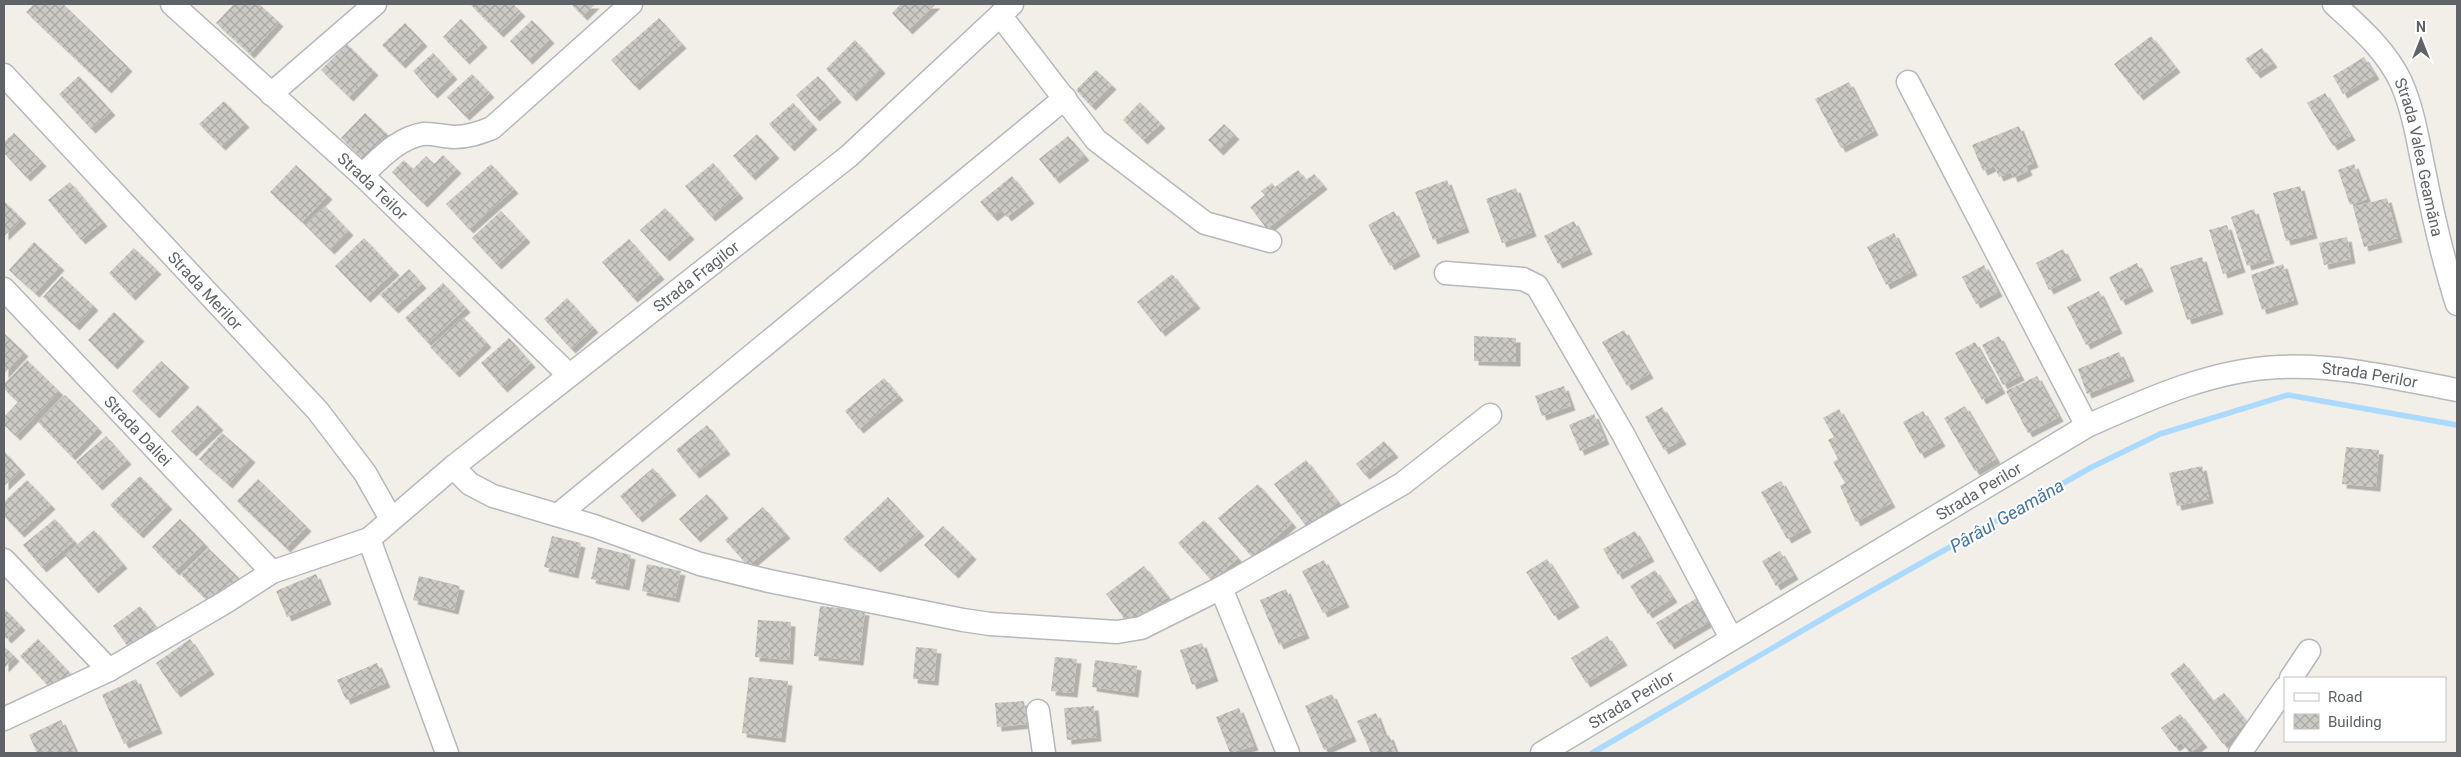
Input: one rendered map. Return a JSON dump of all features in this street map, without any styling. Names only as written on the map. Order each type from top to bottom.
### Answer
[{"type":"street","name":"Strada Teilor","points":[[172,4],[362,175],[569,375]]},
{"type":"street","points":[[271,94],[375,4]]},
{"type":"street","points":[[362,175],[394,146],[409,138],[425,134],[454,137],[474,135],[492,128],[632,4]]},
{"type":"street","name":"Strada Valea Geamăna","points":[[2334,4],[2379,48],[2401,82],[2415,128],[2442,256],[2457,304]]},
{"type":"street","points":[[1006,9],[1065,98],[1096,140],[1205,223],[1270,241]]},
{"type":"street","name":"Strada Fragilor","points":[[369,539],[453,467],[849,156],[1006,9]]},
{"type":"street","name":"Strada Merilor","points":[[4,75],[318,411],[365,473],[392,518]]},
{"type":"street","points":[[1908,82],[2087,426]]},
{"type":"street","points":[[558,515],[1065,98]]},
{"type":"street","points":[[1446,273],[1523,278],[1537,286],[1623,434],[1731,638]]},
{"type":"street","name":"Strada Daliei","points":[[4,289],[272,572]]},
{"type":"street","name":"Strada Perilor","points":[[1542,753],[2087,426],[2151,397],[2211,378],[2279,367],[2354,371],[2457,390]]},
{"type":"street","points":[[453,467],[470,484],[493,496],[558,515],[700,564],[769,581],[990,624],[1129,631],[1141,628],[1221,588],[1402,484],[1490,415]]},
{"type":"street","points":[[4,719],[109,670],[224,603],[272,572],[369,539],[447,753]]},
{"type":"street","points":[[4,560],[109,670]]},
{"type":"street","points":[[1221,588],[1288,753]]},
{"type":"street","points":[[2292,677],[2309,652]]},
{"type":"street","points":[[2240,753],[2284,689]]},
{"type":"street","points":[[1038,711],[1044,753]]},
{"type":"building","points":[[34,4],[63,4],[128,67],[107,89],[26,12]]},
{"type":"building","points":[[234,4],[259,4],[279,22],[250,54],[216,23]]},
{"type":"building","points":[[470,4],[513,4],[521,12],[499,33]]},
{"type":"building","points":[[571,4],[595,4],[583,16]]},
{"type":"building","points":[[901,4],[936,4],[908,30],[892,13]]},
{"type":"building","points":[[659,18],[682,44],[635,86],[611,60]]},
{"type":"building","points":[[461,19],[483,43],[465,60],[443,37]]},
{"type":"building","points":[[532,20],[550,39],[528,60],[510,41]]},
{"type":"building","points":[[405,23],[423,42],[401,64],[382,45]]},
{"type":"building","points":[[2151,36],[2176,68],[2139,96],[2114,64]]},
{"type":"building","points":[[855,40],[881,69],[852,97],[826,69]]},
{"type":"building","points":[[347,44],[374,71],[349,97],[321,70]]},
{"type":"building","points":[[2262,48],[2273,63],[2256,74],[2245,59]]},
{"type":"building","points":[[433,53],[453,75],[433,94],[413,71]]},
{"type":"building","points":[[2364,57],[2375,75],[2343,94],[2333,76]]},
{"type":"building","points":[[1096,70],[1112,85],[1091,106],[1076,90]]},
{"type":"building","points":[[472,74],[490,93],[465,116],[447,97]]},
{"type":"building","points":[[79,76],[111,111],[91,129],[59,94]]},
{"type":"building","points":[[818,76],[837,98],[815,117],[796,95]]},
{"type":"building","points":[[1849,82],[1874,131],[1841,148],[1815,99]]},
{"type":"building","points":[[2325,93],[2351,136],[2333,146],[2307,103]]},
{"type":"building","points":[[224,101],[245,123],[221,146],[199,124]]},
{"type":"building","points":[[1140,102],[1161,124],[1143,140],[1123,120]]},
{"type":"building","points":[[793,103],[813,125],[790,147],[769,124]]},
{"type":"building","points":[[365,113],[387,134],[363,159],[341,138]]},
{"type":"building","points":[[1224,124],[1235,135],[1219,151],[1208,140]]},
{"type":"building","points":[[2019,126],[2034,163],[2026,166],[2028,171],[2013,178],[2011,172],[1999,177],[1994,166],[1983,171],[1972,145]]},
{"type":"building","points":[[14,133],[42,162],[26,177],[4,153],[4,142]]},
{"type":"building","points":[[757,134],[775,154],[751,176],[733,156]]},
{"type":"building","points":[[1068,136],[1085,156],[1055,179],[1039,159]]},
{"type":"building","points":[[443,155],[457,169],[423,203],[392,172],[404,160],[413,169],[426,156],[434,164]]},
{"type":"building","points":[[713,163],[739,194],[711,217],[685,186]]},
{"type":"building","points":[[491,164],[514,189],[469,229],[446,204]]},
{"type":"building","points":[[2354,164],[2367,199],[2350,205],[2338,170]]},
{"type":"building","points":[[296,165],[328,195],[302,222],[270,192]]},
{"type":"building","points":[[1298,170],[1306,180],[1314,174],[1323,185],[1267,229],[1250,207],[1265,195],[1261,191],[1272,183],[1275,187]]},
{"type":"building","points":[[1012,176],[1030,199],[1007,217],[1002,210],[993,217],[980,202]]},
{"type":"building","points":[[1447,180],[1465,228],[1433,240],[1415,192]]},
{"type":"building","points":[[70,182],[103,222],[81,240],[48,200]]},
{"type":"building","points":[[2300,186],[2313,234],[2286,241],[2273,193]]},
{"type":"building","points":[[1516,188],[1532,232],[1502,243],[1486,199]]},
{"type":"building","points":[[2387,198],[2398,238],[2364,247],[2353,207]]},
{"type":"building","points":[[4,201],[22,219],[4,236]]},
{"type":"building","points":[[325,206],[349,231],[330,250],[305,225]]},
{"type":"building","points":[[665,208],[690,235],[665,257],[640,230]]},
{"type":"building","points":[[2254,209],[2270,259],[2247,266],[2231,217]]},
{"type":"building","points":[[501,211],[526,238],[497,265],[472,238]]},
{"type":"building","points":[[1394,211],[1416,252],[1390,266],[1368,225]]},
{"type":"building","points":[[1574,221],[1588,250],[1558,264],[1544,236]]},
{"type":"building","points":[[2227,225],[2241,268],[2223,274],[2209,230]]},
{"type":"building","points":[[1894,233],[1913,271],[1886,285],[1867,247]]},
{"type":"building","points":[[2347,237],[2351,259],[2324,265],[2319,243]]},
{"type":"building","points":[[364,238],[395,271],[366,298],[335,266]]},
{"type":"building","points":[[629,239],[660,275],[633,298],[602,262]]},
{"type":"building","points":[[34,242],[60,266],[35,293],[9,270]]},
{"type":"building","points":[[134,248],[157,270],[131,296],[109,273]]},
{"type":"building","points":[[2063,249],[2077,276],[2049,290],[2036,263]]},
{"type":"building","points":[[2202,257],[2219,310],[2187,320],[2170,267]]},
{"type":"building","points":[[2137,263],[2149,287],[2121,301],[2109,277]]},
{"type":"building","points":[[2283,264],[2294,300],[2262,310],[2251,275]]},
{"type":"building","points":[[1984,265],[1998,292],[1976,304],[1962,277]]},
{"type":"building","points":[[409,269],[422,284],[394,309],[380,295]]},
{"type":"building","points":[[1172,274],[1196,304],[1161,332],[1137,302]]},
{"type":"building","points":[[62,276],[94,306],[75,326],[43,297]]},
{"type":"building","points":[[443,283],[466,308],[428,343],[405,318]]},
{"type":"building","points":[[2099,291],[2118,329],[2086,345],[2067,307]]},
{"type":"building","points":[[567,298],[594,328],[571,349],[544,319]]},
{"type":"building","points":[[114,312],[140,337],[113,365],[88,340]]},
{"type":"building","points":[[463,317],[487,343],[455,373],[430,347]]},
{"type":"building","points":[[1624,330],[1649,374],[1627,386],[1602,342]]},
{"type":"building","points":[[4,333],[24,352],[4,374]]},
{"type":"building","points":[[1474,336],[1516,338],[1516,362],[1474,361]]},
{"type":"building","points":[[1999,336],[2020,376],[2003,385],[1982,345]]},
{"type":"building","points":[[509,338],[531,363],[503,388],[481,363]]},
{"type":"building","points":[[1975,342],[2001,389],[1982,400],[1955,353]]},
{"type":"building","points":[[2119,352],[2130,377],[2087,394],[2078,369]]},
{"type":"building","points":[[27,360],[59,391],[16,436],[4,425],[4,417],[18,402],[4,389],[4,384]]},
{"type":"building","points":[[161,361],[185,383],[155,414],[132,391]]},
{"type":"building","points":[[2037,376],[2059,417],[2028,433],[2006,391]]},
{"type":"building","points":[[884,378],[899,396],[859,429],[845,411]]},
{"type":"building","points":[[1564,386],[1571,406],[1542,416],[1535,396]]},
{"type":"building","points":[[65,395],[98,428],[71,456],[38,422]]},
{"type":"building","points":[[198,405],[219,426],[192,452],[171,431]]},
{"type":"building","points":[[1965,406],[1996,459],[1975,471],[1944,418]]},
{"type":"building","points":[[1662,407],[1682,440],[1664,450],[1645,417]]},
{"type":"building","points":[[1839,409],[1891,503],[1856,522],[1840,486],[1845,483],[1833,462],[1838,459],[1828,440],[1834,437],[1823,418]]},
{"type":"building","points":[[1923,411],[1941,442],[1920,454],[1903,422]]},
{"type":"building","points":[[1594,414],[1605,440],[1580,451],[1569,425]]},
{"type":"building","points":[[707,425],[726,450],[695,474],[676,450]]},
{"type":"building","points":[[222,433],[251,458],[228,484],[199,459]]},
{"type":"building","points":[[106,436],[127,460],[98,486],[76,462]]},
{"type":"building","points":[[1384,441],[1394,453],[1365,475],[1356,464]]},
{"type":"building","points":[[2346,447],[2379,450],[2376,487],[2342,484]]},
{"type":"building","points":[[4,451],[21,470],[4,486]]},
{"type":"building","points":[[1306,460],[1338,502],[1306,526],[1274,484]]},
{"type":"building","points":[[2202,466],[2209,499],[2177,506],[2169,473]]},
{"type":"building","points":[[653,468],[672,491],[638,518],[620,496]]},
{"type":"building","points":[[140,476],[168,505],[139,534],[110,505]]},
{"type":"building","points":[[258,479],[307,527],[286,548],[237,501]]},
{"type":"building","points":[[27,480],[51,505],[20,533],[4,516],[4,502]]},
{"type":"building","points":[[1781,481],[1807,528],[1787,539],[1761,492]]},
{"type":"building","points":[[1258,484],[1292,523],[1253,558],[1218,518]]},
{"type":"building","points":[[707,494],[724,514],[696,538],[679,519]]},
{"type":"building","points":[[888,497],[920,532],[876,568],[843,539]]},
{"type":"building","points":[[763,507],[786,534],[748,566],[725,540]]},
{"type":"building","points":[[55,519],[74,541],[42,568],[23,545]]},
{"type":"building","points":[[180,519],[204,543],[175,571],[152,547]]},
{"type":"building","points":[[1204,520],[1238,558],[1212,581],[1178,543]]},
{"type":"building","points":[[943,526],[972,555],[954,574],[924,545]]},
{"type":"building","points":[[94,530],[123,564],[94,589],[65,555]]},
{"type":"building","points":[[1635,531],[1650,557],[1618,575],[1603,549]]},
{"type":"building","points":[[552,536],[581,543],[574,574],[544,567]]},
{"type":"building","points":[[598,547],[631,555],[625,586],[591,579]]},
{"type":"building","points":[[208,548],[239,578],[213,606],[181,575]]},
{"type":"building","points":[[1780,551],[1794,575],[1776,586],[1762,561]]},
{"type":"building","points":[[1547,559],[1575,603],[1554,616],[1526,572]]},
{"type":"building","points":[[1324,560],[1345,603],[1323,613],[1302,571]]},
{"type":"building","points":[[647,564],[681,571],[675,598],[642,591]]},
{"type":"building","points":[[1144,566],[1168,597],[1129,625],[1106,594]]},
{"type":"building","points":[[1655,570],[1673,598],[1648,614],[1630,586]]},
{"type":"building","points":[[316,574],[327,600],[287,617],[276,591]]},
{"type":"building","points":[[419,576],[460,586],[454,610],[413,600]]},
{"type":"building","points":[[1286,589],[1305,634],[1279,645],[1260,600]]},
{"type":"building","points":[[1700,596],[1714,619],[1670,645],[1656,623]]},
{"type":"building","points":[[140,606],[158,630],[131,651],[113,626]]},
{"type":"building","points":[[820,606],[865,611],[859,661],[814,656]]},
{"type":"building","points":[[4,608],[21,626],[7,639],[4,636]]},
{"type":"building","points":[[758,620],[791,622],[789,660],[755,657]]},
{"type":"building","points":[[1607,636],[1623,661],[1586,683],[1571,658]]},
{"type":"building","points":[[38,639],[71,674],[53,691],[20,656]]},
{"type":"building","points":[[190,639],[210,670],[176,693],[156,663]]},
{"type":"building","points":[[1202,643],[1214,677],[1192,685],[1180,650]]},
{"type":"building","points":[[4,646],[15,657],[4,668]]},
{"type":"building","points":[[916,647],[937,649],[934,681],[913,679]]},
{"type":"building","points":[[1055,657],[1077,659],[1073,693],[1051,691]]},
{"type":"building","points":[[1095,660],[1137,666],[1134,693],[1092,687]]},
{"type":"building","points":[[377,663],[386,683],[346,700],[337,680]]},
{"type":"building","points":[[2184,663],[2213,701],[2224,693],[2249,725],[2223,744],[2170,674]]},
{"type":"building","points":[[749,677],[788,681],[781,738],[742,733]]},
{"type":"building","points":[[136,679],[158,729],[124,744],[102,695]]},
{"type":"building","points":[[1332,694],[1352,737],[1324,750],[1305,706]]},
{"type":"building","points":[[1024,701],[1027,724],[997,727],[995,703]]},
{"type":"building","points":[[1094,706],[1097,737],[1067,740],[1064,708]]},
{"type":"building","points":[[1239,708],[1254,746],[1230,753],[1216,717]]},
{"type":"building","points":[[1376,713],[1385,737],[1389,735],[1396,753],[1371,753],[1357,721]]},
{"type":"building","points":[[2180,714],[2203,743],[2190,753],[2181,743],[2175,747],[2161,728]]},
{"type":"building","points":[[61,720],[76,753],[37,753],[29,735]]},
{"type":"waterway","name":"Pârâul Geamăna","points":[[1592,753],[1836,611],[2092,467],[2160,434],[2288,395],[2457,425]]}]
